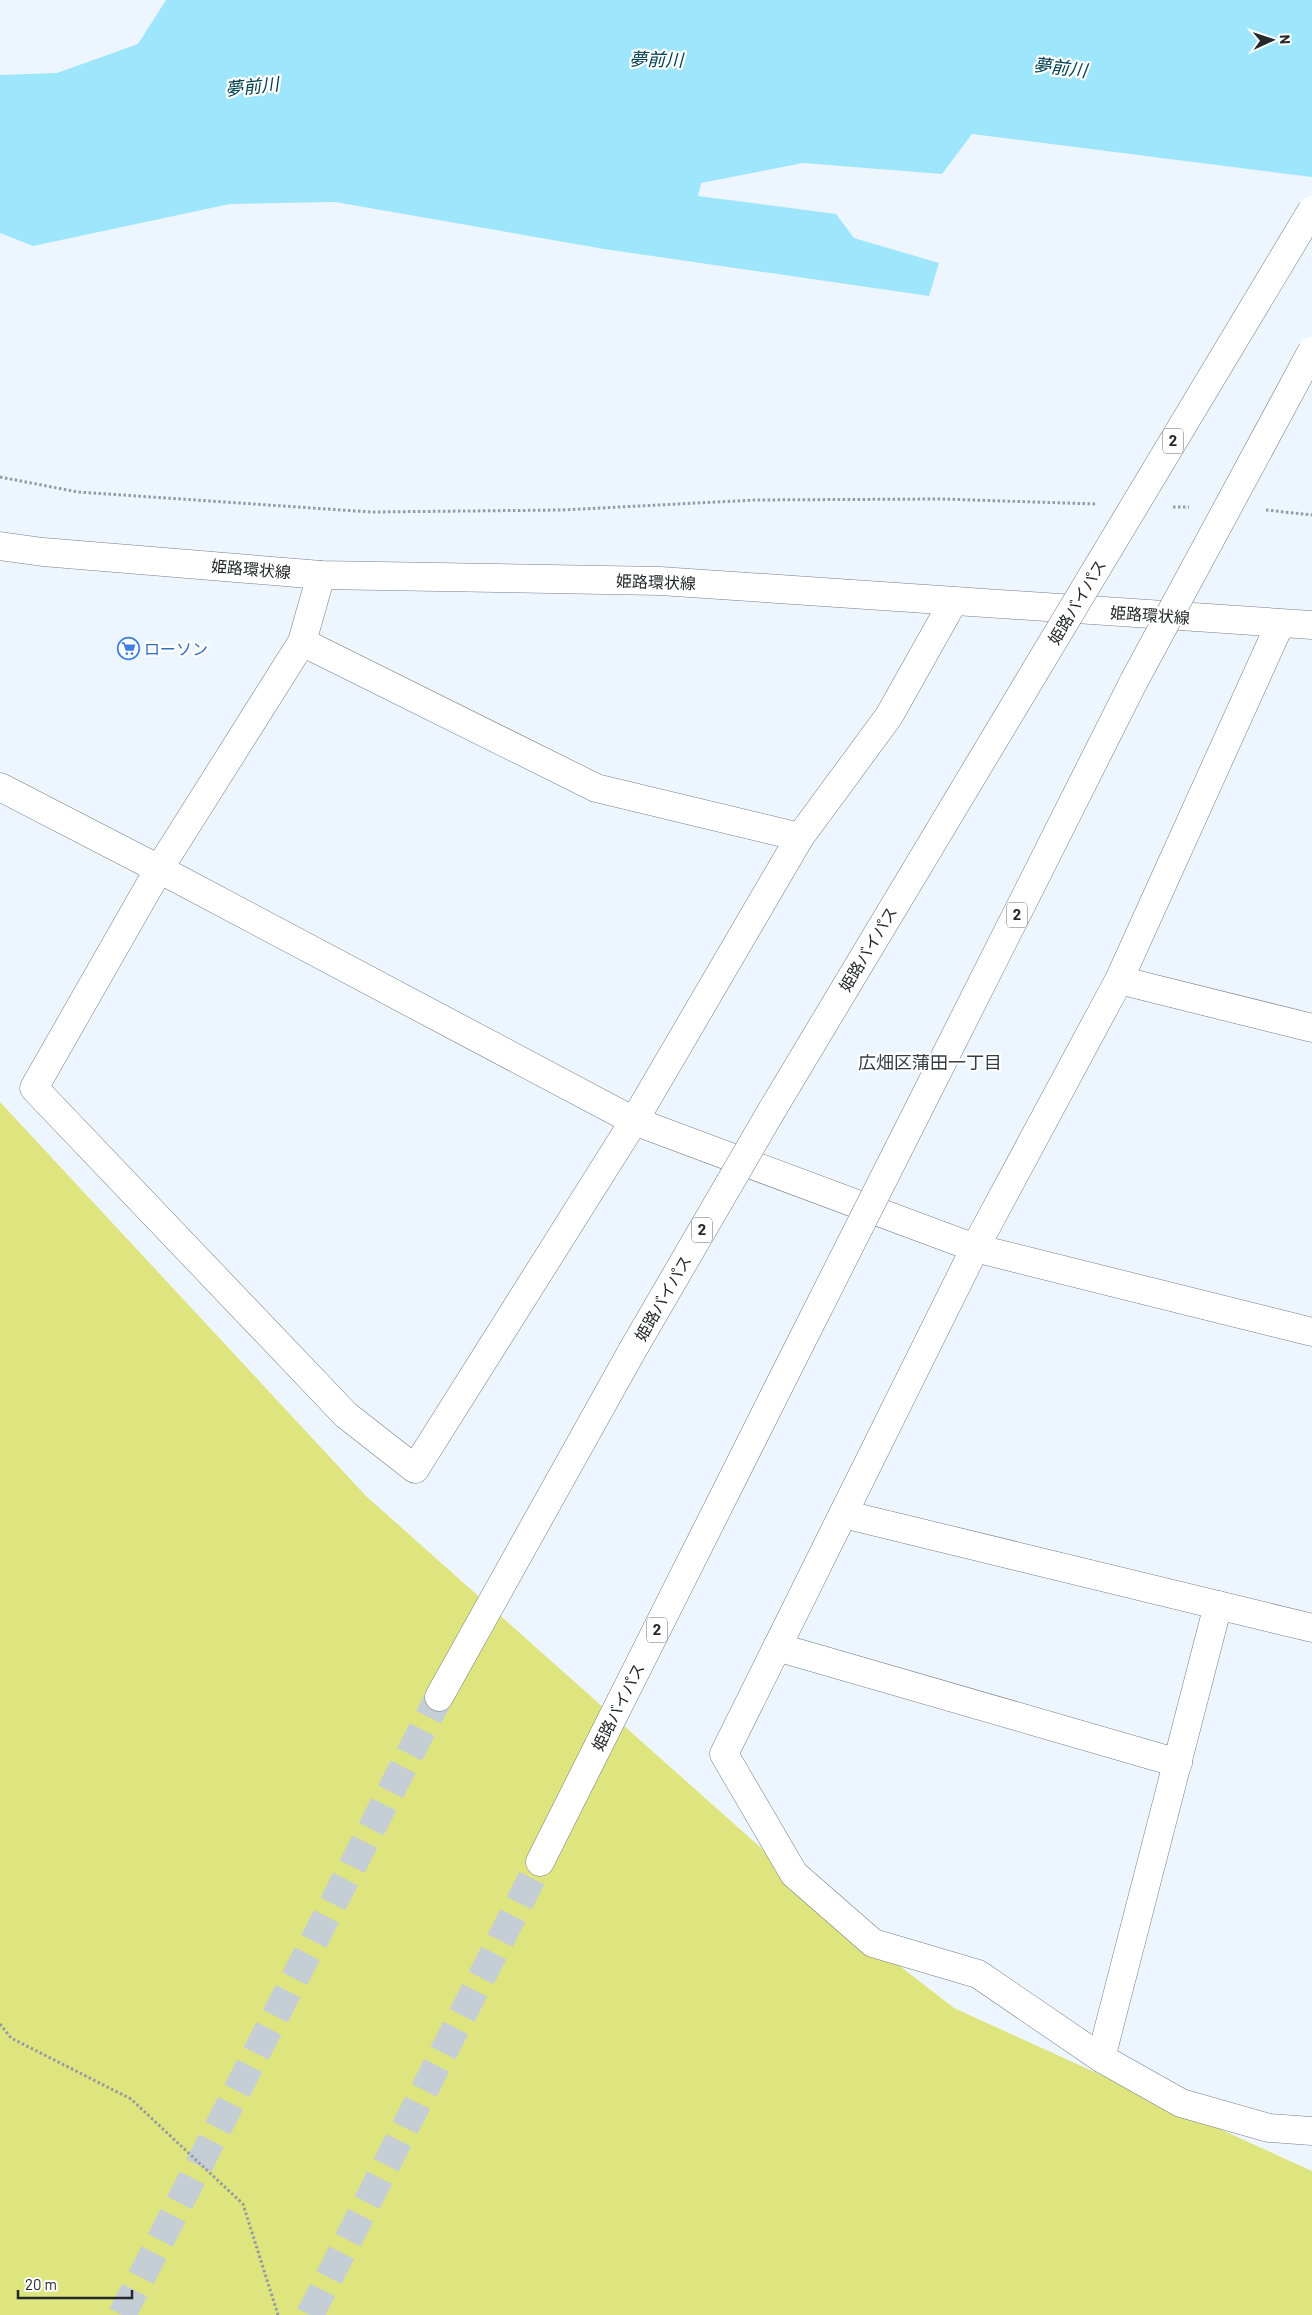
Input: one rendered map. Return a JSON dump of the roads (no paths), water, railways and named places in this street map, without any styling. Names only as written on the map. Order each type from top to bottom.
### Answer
[{"type":"main road","name":"姫路バイパス","points":[[439,1697],[632,1351],[772,1110],[1312,210]]},
{"type":"main road","name":"姫路バイパス","points":[[540,1862],[1134,681],[1312,351]]},
{"type":"main road","name":"姫路環状線","points":[[0,546],[43,552],[320,575],[660,581],[1312,625]]},
{"type":"main road","points":[[320,575],[302,642],[159,868],[34,1088],[346,1415],[416,1469],[634,1122],[800,837],[889,716],[953,602]]},
{"type":"main road","points":[[1280,624],[1119,980],[975,1248],[724,1754],[794,1874],[873,1943],[978,1974],[1101,2058],[1181,2102],[1269,2128],[1312,2131]]},
{"type":"main road","points":[[302,642],[596,788],[800,837]]},
{"type":"main road","points":[[0,787],[159,868],[634,1122],[975,1248],[1312,1332]]},
{"type":"main road","points":[[1119,980],[1312,1028]]},
{"type":"main road","points":[[843,1514],[1312,1628]]},
{"type":"main road","points":[[1101,2058],[1218,1605]]},
{"type":"main road","points":[[777,1647],[1178,1763]]},
{"type":"water","name":"夢前川","points":[[166,0],[1312,0],[1312,177],[972,134],[942,174],[803,163],[701,183],[698,196],[836,214],[854,238],[939,263],[929,296],[604,249],[335,202],[230,204],[33,246],[0,233],[0,75],[57,73],[138,44]]},
{"type":"tunnel","points":[[122,2315],[439,1697]]},
{"type":"tunnel","points":[[310,2315],[540,1862]]},
{"type":"place","name":"ローソン","points":[[128,649]]},
{"type":"district","name":"広畑区蒲田一丁目","points":[[930,1063]]}]
